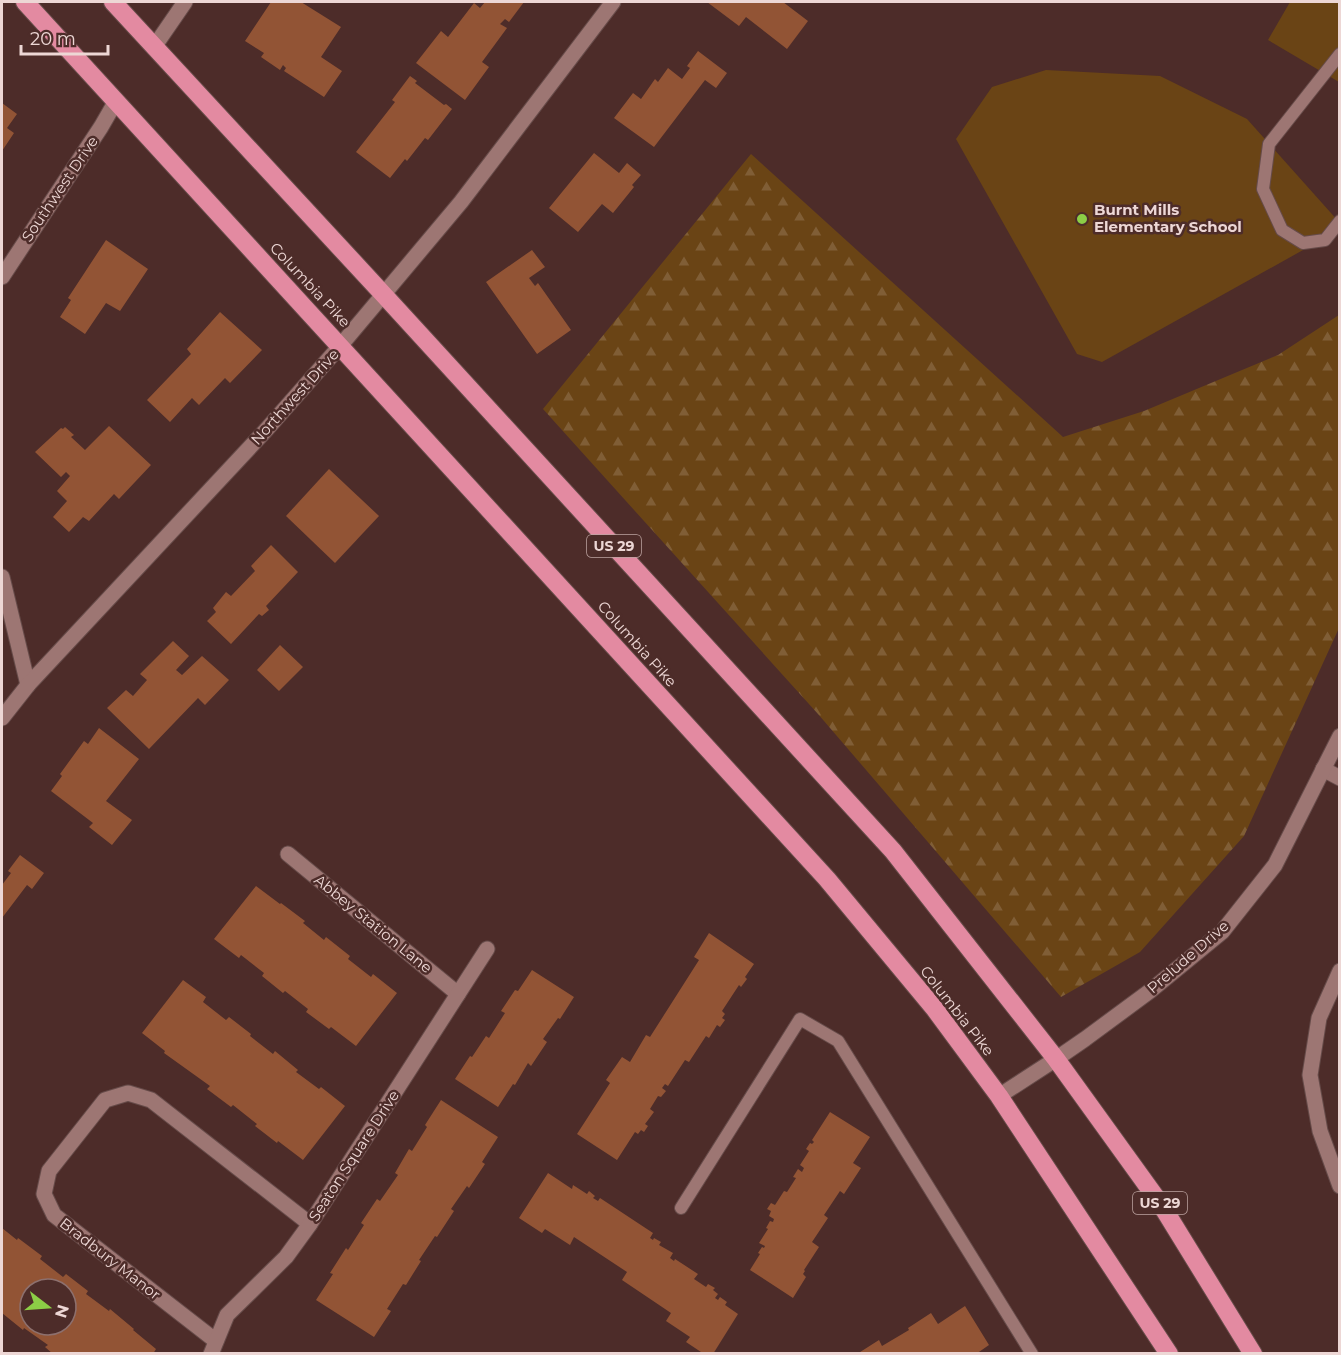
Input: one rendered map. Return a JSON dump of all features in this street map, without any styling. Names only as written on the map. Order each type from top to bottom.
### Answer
[{"type":"highway","name":"Columbia Pike","points":[[26,2],[827,879],[934,1008],[999,1096],[1169,1353]]},
{"type":"highway","name":"US 29","points":[[113,2],[893,851],[1056,1059],[1162,1206],[1253,1353]]},
{"type":"street","points":[[154,47],[185,2]]},
{"type":"street","name":"Northwest Drive","points":[[2,718],[28,685],[266,430],[341,345],[460,202],[613,2]]},
{"type":"street","name":"Southwest Drive","points":[[2,277],[116,101]]},
{"type":"street","points":[[2,577],[28,685]]},
{"type":"street","name":"Prelude Drive","points":[[999,1096],[1056,1059],[1150,991],[1222,932],[1275,864],[1340,736]]},
{"type":"street","points":[[1323,770],[1340,778]]},
{"type":"street","name":"Abbey Station Lane","points":[[288,854],[458,994]]},
{"type":"street","name":"Seaton Square Drive","points":[[214,1347],[227,1315],[286,1257],[310,1224],[487,949]]},
{"type":"street","points":[[1340,971],[1319,1018],[1310,1075],[1320,1131],[1340,1186]]},
{"type":"street","name":"Bradbury Manor","points":[[214,1347],[54,1215],[44,1194],[48,1171],[105,1100],[128,1093],[151,1100],[310,1224]]},
{"type":"lane","points":[[1340,54],[1269,144],[1263,189],[1282,230],[1303,243],[1325,240],[1340,221]]},
{"type":"lane","points":[[681,1208],[800,1019],[838,1041],[1032,1353]]},
{"type":"green space","points":[[1290,2],[1339,2],[1339,82],[1268,40]]},
{"type":"green space","points":[[1046,70],[1160,76],[1247,119],[1339,222],[1339,230],[1102,362],[1077,354],[956,139],[992,87]]},
{"type":"green space","points":[[751,154],[1063,437],[1144,411],[1278,355],[1339,315],[1339,628],[1244,836],[1140,952],[1061,997],[818,714],[543,409]]},
{"type":"building","points":[[271,2],[301,2],[341,27],[321,57],[342,71],[324,97],[284,71],[286,68],[283,65],[280,70],[261,57],[264,53],[245,41]]},
{"type":"building","points":[[485,2],[524,2],[509,22],[505,19],[500,24],[507,28],[482,62],[489,67],[465,100],[416,63],[441,31],[448,37],[474,3],[480,8]]},
{"type":"building","points":[[707,2],[783,2],[808,21],[787,49],[746,17],[739,26]]},
{"type":"building","points":[[698,51],[727,73],[716,88],[705,80],[654,147],[614,118],[633,93],[641,99],[655,79],[658,82],[668,68],[682,79],[690,68],[687,66]]},
{"type":"building","points":[[410,76],[417,81],[415,83],[452,109],[428,140],[425,138],[390,178],[356,152],[395,102],[392,100]]},
{"type":"building","points":[[2,103],[17,114],[7,128],[14,133],[2,151]]},
{"type":"building","points":[[594,153],[619,173],[627,163],[641,175],[613,213],[602,204],[578,232],[549,208]]},
{"type":"building","points":[[106,240],[148,269],[120,311],[106,303],[85,334],[60,317],[71,300],[68,298]]},
{"type":"building","points":[[532,250],[545,267],[529,278],[535,286],[538,283],[571,330],[537,354],[486,282]]},
{"type":"building","points":[[220,312],[262,350],[230,383],[225,378],[199,405],[192,398],[170,422],[147,400],[191,354],[187,349]]},
{"type":"building","points":[[109,426],[151,465],[119,499],[114,494],[89,521],[83,517],[69,532],[53,517],[67,501],[57,491],[70,476],[66,472],[61,477],[35,452],[65,427],[74,435],[71,437],[85,450]]},
{"type":"building","points":[[329,469],[379,516],[335,563],[286,516]]},
{"type":"building","points":[[271,545],[298,572],[266,606],[269,610],[262,616],[259,614],[231,644],[207,621],[216,612],[213,608],[226,592],[231,596],[255,571],[251,566]]},
{"type":"building","points":[[173,641],[189,656],[176,670],[182,675],[202,656],[229,680],[205,705],[198,698],[149,749],[107,708],[126,690],[133,696],[147,680],[140,674]]},
{"type":"building","points":[[280,645],[303,667],[279,691],[257,670]]},
{"type":"building","points":[[99,728],[139,759],[106,801],[132,820],[112,845],[89,827],[93,823],[51,791],[62,776],[60,774],[84,741],[88,744]]},
{"type":"building","points":[[20,855],[44,873],[32,889],[27,885],[2,918],[2,885],[11,873],[8,871]]},
{"type":"building","points":[[256,886],[305,921],[303,923],[324,940],[326,937],[350,956],[348,959],[371,977],[373,974],[397,993],[356,1046],[306,1012],[308,1009],[285,991],[283,993],[262,976],[264,973],[241,955],[239,958],[214,939]]},
{"type":"building","points":[[709,933],[754,964],[745,977],[747,979],[741,987],[739,985],[722,1011],[725,1014],[722,1018],[725,1020],[720,1027],[717,1025],[709,1038],[706,1036],[689,1062],[685,1060],[668,1086],[665,1084],[662,1088],[666,1091],[661,1097],[658,1096],[650,1109],[654,1112],[645,1124],[648,1126],[644,1132],[641,1130],[638,1134],[635,1132],[617,1160],[577,1134],[610,1083],[606,1080],[622,1057],[630,1062],[646,1035],[650,1037],[699,960],[694,957]]},
{"type":"building","points":[[532,970],[574,997],[560,1019],[558,1018],[543,1039],[547,1042],[531,1066],[528,1063],[498,1107],[455,1079],[486,1036],[489,1038],[505,1013],[501,1011]]},
{"type":"building","points":[[183,980],[206,997],[203,1002],[226,1020],[229,1017],[273,1054],[275,1051],[298,1070],[296,1072],[319,1089],[321,1087],[345,1106],[303,1160],[255,1126],[257,1124],[233,1105],[231,1107],[207,1089],[210,1086],[164,1053],[165,1051],[142,1033]]},
{"type":"building","points":[[441,1100],[498,1137],[482,1162],[485,1164],[451,1209],[454,1211],[419,1260],[421,1261],[406,1285],[403,1284],[387,1309],[391,1311],[374,1337],[316,1300],[346,1248],[348,1250],[364,1225],[361,1223],[377,1199],[380,1201],[398,1175],[395,1173],[409,1149],[412,1151]]},
{"type":"building","points":[[830,1112],[870,1137],[853,1163],[861,1168],[844,1194],[840,1191],[824,1215],[828,1218],[812,1242],[819,1247],[804,1270],[803,1274],[806,1277],[793,1298],[750,1270],[760,1254],[758,1253],[765,1246],[759,1243],[768,1229],[766,1228],[774,1219],[769,1216],[771,1211],[767,1209],[771,1203],[775,1205],[784,1191],[787,1192],[796,1178],[793,1177],[798,1169],[802,1172],[804,1168],[800,1165],[809,1151],[806,1149],[810,1143],[814,1142],[812,1140]]},
{"type":"building","points":[[548,1173],[572,1189],[573,1185],[587,1194],[589,1191],[595,1196],[593,1198],[598,1201],[600,1198],[653,1233],[650,1238],[661,1242],[659,1245],[673,1253],[670,1258],[698,1274],[694,1279],[706,1287],[708,1284],[715,1288],[713,1290],[718,1294],[715,1298],[718,1300],[720,1297],[727,1302],[725,1305],[738,1314],[713,1354],[704,1354],[686,1342],[690,1337],[666,1321],[671,1313],[622,1280],[627,1272],[574,1237],[570,1245],[545,1229],[542,1233],[519,1218]]},
{"type":"building","points":[[2,1228],[42,1256],[40,1259],[63,1277],[18,1277],[18,1326],[2,1313]]},
{"type":"building","points":[[78,1283],[88,1291],[86,1294],[109,1311],[110,1309],[156,1349],[153,1354],[53,1354],[45,1347],[48,1345],[37,1337],[78,1337]]},
{"type":"building","points":[[965,1306],[989,1345],[976,1354],[857,1354],[879,1340],[882,1346],[909,1330],[908,1328],[931,1313],[938,1324]]},
{"type":"place","name":"Burnt Mills Elementary School","points":[[1082,219]]}]
